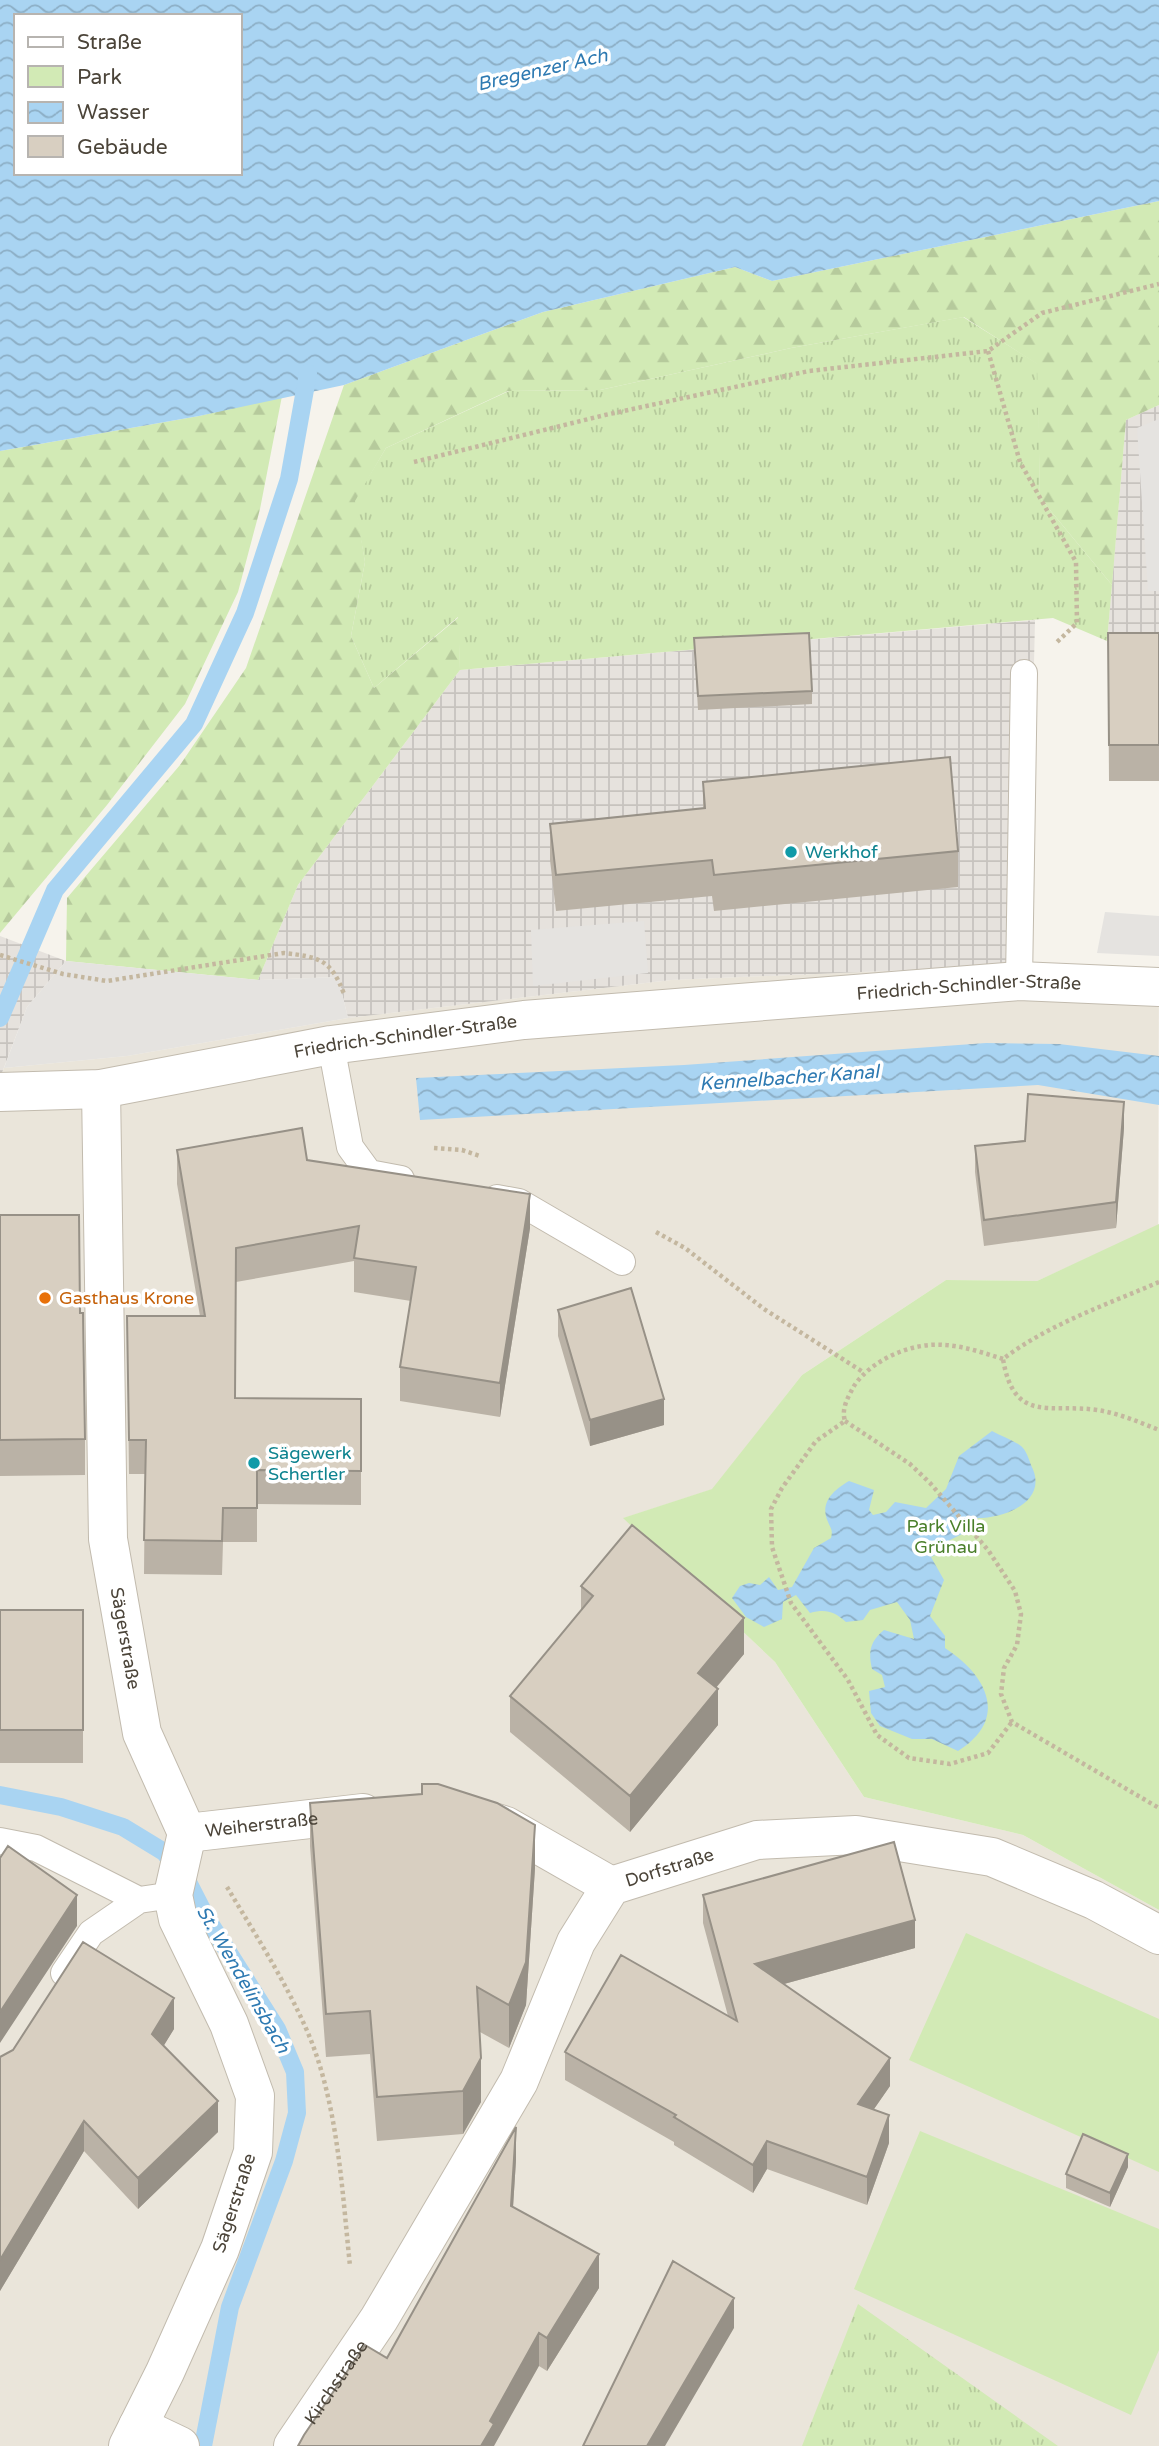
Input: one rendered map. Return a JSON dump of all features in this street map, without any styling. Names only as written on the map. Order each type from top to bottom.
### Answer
[{"type":"street","name":"Friedrich-Schindler-Straße","points":[[4,1092],[101,1089],[342,1044],[524,1020],[1019,981],[1159,987]]},
{"type":"street","name":"Sägerstraße","points":[[101,1089],[108,1539],[142,1733],[185,1842],[156,1898],[178,1919],[229,2024],[255,2096],[253,2152],[152,2439]]},
{"type":"street","name":"Weiherstraße","points":[[185,1842],[396,1808]]},
{"type":"street","points":[[458,1811],[506,1826],[611,1886]]},
{"type":"street","name":"Dorfstraße","points":[[379,2319],[519,2081],[576,1942],[611,1886],[757,1840],[856,1835],[992,1857],[1094,1900],[1159,1935]]},
{"type":"street","name":"Kirchstraße","points":[[293,2446],[379,2319]]},
{"type":"lane","points":[[1019,981],[1024,673]]},
{"type":"lane","points":[[342,1044],[350,1147],[369,1173],[424,1184]]},
{"type":"lane","points":[[478,1194],[519,1202],[622,1262]]},
{"type":"lane","points":[[0,1841],[36,1848],[156,1898]]},
{"type":"lane","points":[[53,1991],[90,1933],[156,1898]]},
{"type":"path","points":[[414,462],[605,415],[809,371],[988,351],[1042,313],[1159,284]]},
{"type":"path","points":[[988,351],[1020,462],[1076,562],[1077,623],[1024,673]]},
{"type":"path","points":[[0,954],[63,974],[107,981],[284,953],[313,956],[335,970],[346,998],[342,1044]]},
{"type":"path","points":[[1003,1359],[1021,1344],[1065,1322],[1159,1282]]},
{"type":"path","points":[[1003,1359],[943,1345],[915,1348],[884,1360],[863,1373],[849,1394],[843,1414],[845,1421],[899,1456],[930,1483],[988,1550],[1015,1591],[1021,1614],[1017,1645],[1004,1668],[1001,1694],[1012,1722],[1159,1808]]},
{"type":"path","points":[[1003,1359],[1006,1380],[1032,1406],[1047,1410],[1097,1410],[1159,1430]]},
{"type":"path","points":[[845,1421],[816,1441],[782,1488],[771,1509],[772,1547],[791,1603],[848,1680],[877,1735],[909,1758],[950,1764],[988,1752],[1012,1722]]},
{"type":"shaded area","points":[[1159,405],[1159,642],[1107,641],[1126,420]]},
{"type":"shaded area","points":[[1159,419],[1159,591],[1148,591],[1137,428]]},
{"type":"shaded area","points":[[1035,620],[1027,965],[671,980],[348,1018],[338,977],[258,980],[298,885],[460,670]]},
{"type":"shaded area","points":[[1105,912],[1159,916],[1159,956],[1097,953]]},
{"type":"shaded area","points":[[644,921],[648,973],[533,986],[531,930]]},
{"type":"shaded area","points":[[0,936],[66,961],[27,1007],[0,1078]]},
{"type":"shaded area","points":[[66,961],[258,980],[338,977],[348,1018],[127,1056],[4,1068],[27,1007]]},
{"type":"shaded area","points":[[1027,965],[1159,972],[1158,1226],[1037,1281],[946,1280],[802,1375],[713,1489],[624,1518],[775,1662],[864,1797],[1023,1835],[1159,1910],[1159,2446],[0,2446],[0,1078],[4,1068],[127,1056],[348,1018],[671,980]]},
{"type":"green space","points":[[1159,201],[1159,405],[1126,420],[1112,585],[1040,498],[1037,364],[964,317],[791,348],[600,390],[508,391],[386,448],[355,501],[365,562],[351,636],[374,688],[459,617],[460,670],[298,885],[258,980],[66,961],[67,898],[180,765],[246,668],[344,385],[543,312],[735,267],[772,281]]},
{"type":"green space","points":[[963,317],[1038,364],[1040,498],[1112,585],[1107,641],[1053,618],[460,670],[458,617],[374,688],[351,636],[365,562],[354,501],[386,448],[509,391],[600,390],[791,348]]},
{"type":"green space","points":[[282,396],[260,509],[238,592],[185,704],[107,805],[0,933],[0,451],[199,416]]},
{"type":"green space","name":"Park Villa Grünau","points":[[1159,1224],[1159,1910],[1023,1835],[864,1797],[775,1662],[623,1518],[712,1489],[802,1375],[946,1280],[1037,1281]]},
{"type":"green space","points":[[966,1933],[1159,2019],[1159,2172],[909,2060]]},
{"type":"green space","points":[[920,2131],[1159,2229],[1159,2350],[1131,2415],[854,2289]]},
{"type":"green space","points":[[858,2304],[1058,2446],[802,2446]]},
{"type":"water","name":"Bregenzer Ach","points":[[0,0],[1159,0],[1159,201],[772,281],[735,267],[543,312],[344,385],[199,416],[0,451]]},
{"type":"water","name":"Kennelbacher Kanal","points":[[986,1043],[1059,1044],[1159,1056],[1159,1105],[1038,1085],[420,1120],[416,1078],[684,1065]]},
{"type":"water","points":[[992,1431],[1021,1446],[1035,1478],[1035,1488],[1030,1498],[1022,1505],[1000,1515],[978,1518],[962,1534],[942,1544],[942,1552],[931,1557],[944,1580],[930,1616],[945,1636],[945,1648],[972,1671],[987,1698],[988,1712],[984,1725],[974,1739],[958,1751],[932,1739],[912,1739],[880,1726],[871,1713],[869,1691],[885,1687],[882,1675],[872,1669],[870,1652],[873,1643],[884,1630],[914,1639],[910,1620],[897,1602],[870,1610],[863,1620],[846,1622],[829,1612],[810,1613],[796,1595],[783,1602],[782,1619],[764,1627],[746,1617],[732,1598],[740,1586],[749,1583],[760,1585],[769,1577],[778,1590],[792,1587],[814,1548],[831,1538],[832,1531],[825,1508],[833,1493],[849,1481],[874,1490],[869,1510],[873,1515],[886,1512],[895,1502],[926,1508],[946,1489],[959,1456]]},
{"type":"building","points":[[809,633],[812,691],[698,696],[694,638]]},
{"type":"building","points":[[1108,633],[1159,633],[1159,745],[1109,745]]},
{"type":"building","points":[[950,757],[958,851],[714,875],[712,860],[556,875],[550,824],[705,808],[703,782]]},
{"type":"building","points":[[1028,1094],[1124,1102],[1116,1202],[984,1220],[975,1146],[1025,1141]]},
{"type":"building","points":[[302,1128],[307,1160],[530,1194],[500,1383],[400,1367],[416,1267],[354,1258],[359,1226],[236,1248],[235,1398],[361,1399],[361,1471],[257,1470],[257,1508],[223,1508],[222,1541],[144,1540],[146,1440],[129,1440],[127,1316],[205,1316],[177,1150]]},
{"type":"building","points":[[0,1215],[79,1215],[85,1439],[0,1440]]},
{"type":"building","points":[[631,1288],[664,1399],[590,1420],[558,1310]]},
{"type":"building","points":[[632,1525],[744,1618],[698,1673],[718,1689],[630,1796],[510,1696],[593,1596],[581,1586]]},
{"type":"building","points":[[0,1610],[83,1610],[83,1730],[0,1730]]},
{"type":"building","points":[[422,1784],[438,1784],[497,1803],[535,1825],[526,1962],[509,2005],[477,1987],[481,2058],[463,2091],[377,2097],[370,2011],[326,2014],[310,1803],[422,1794]]},
{"type":"building","points":[[894,1842],[915,1920],[755,1964],[890,2058],[858,2104],[889,2115],[867,2177],[767,2141],[753,2165],[674,2117],[676,2115],[565,2052],[621,1955],[737,2021],[703,1895]]},
{"type":"building","points":[[8,1846],[77,1895],[0,2012],[0,1858]]},
{"type":"building","points":[[83,1942],[174,1998],[152,2034],[218,2101],[138,2178],[84,2121],[0,2260],[0,2057],[13,2050]]},
{"type":"building","points":[[516,2127],[511,2206],[599,2254],[547,2338],[539,2333],[490,2421],[494,2424],[481,2446],[298,2446],[365,2345],[387,2358]]},
{"type":"building","points":[[1083,2134],[1128,2154],[1110,2193],[1066,2174]]},
{"type":"building","points":[[673,2261],[734,2298],[647,2446],[583,2446]]},
{"type":"waterway","points":[[0,1018],[55,890],[194,724],[245,613],[289,479],[308,373]]},
{"type":"waterway","name":"St. Wendelinsbach","points":[[0,1795],[61,1807],[123,1827],[164,1852],[188,1882],[206,1917],[277,2029],[295,2072],[297,2113],[284,2161],[230,2307],[203,2446]]},
{"type":"place","name":"Werkhof","points":[[791,852]]},
{"type":"place","name":"Gasthaus Krone","points":[[45,1298]]},
{"type":"place","name":"Sägewerk Schertler","points":[[254,1463]]}]
